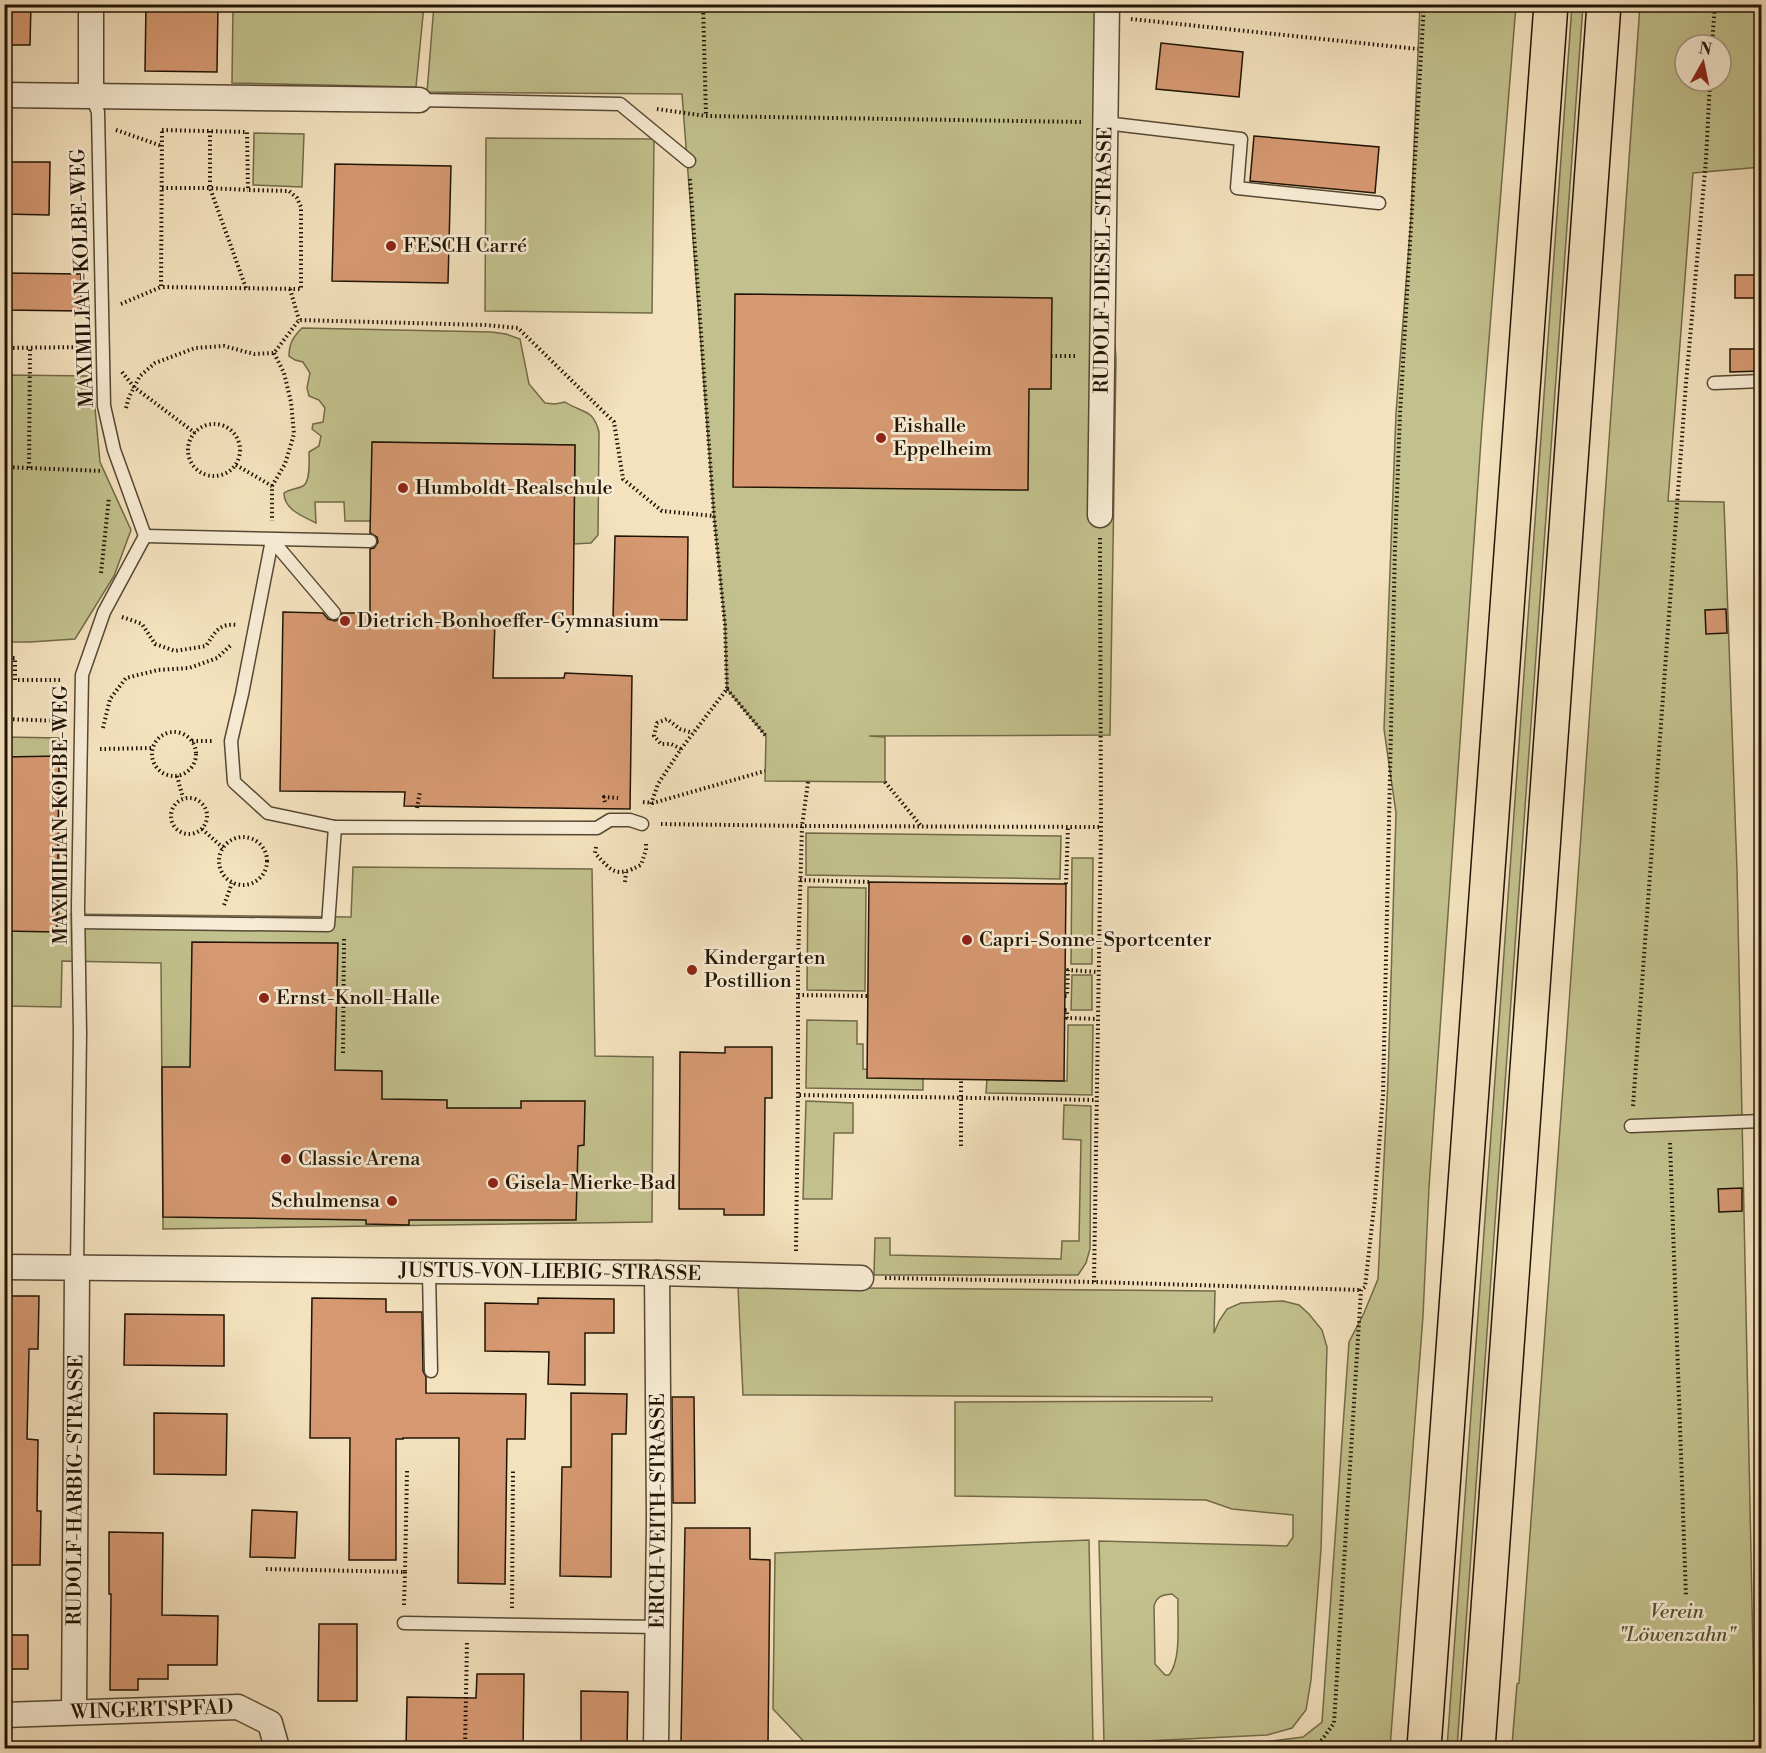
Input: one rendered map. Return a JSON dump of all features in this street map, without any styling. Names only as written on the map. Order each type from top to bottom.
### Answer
[{"type":"highway","points":[[1424,1749],[1551,4]]},
{"type":"highway","points":[[1478,1749],[1604,4]]},
{"type":"street","points":[[91,4],[91,95]]},
{"type":"street","name":"RUDOLF-DIESEL-STRASSE","points":[[1100,515],[1107,10]]},
{"type":"street","points":[[4,95],[418,100]]},
{"type":"street","name":"JUSTUS-VON-LIEBIG-STRASSE","points":[[4,1267],[657,1273],[861,1278]]},
{"type":"street","name":"RUDOLF-HARBIG-STRASSE","points":[[74,1712],[77,1269]]},
{"type":"street","name":"ERICH-VEITH-STRASSE","points":[[656,1749],[659,1518],[657,1273]]},
{"type":"street","name":"WINGERTSPFAD","points":[[4,1715],[238,1707],[270,1723],[277,1749]]},
{"type":"lane","name":"MAXIMILIAN-KOLBE-WEG","points":[[77,1269],[80,1033],[78,907],[82,675],[104,612],[145,536],[118,472],[104,406],[98,112],[91,95]]},
{"type":"lane","points":[[418,100],[620,104],[689,161]]},
{"type":"lane","points":[[1106,123],[1240,139],[1237,188],[1379,203]]},
{"type":"lane","points":[[1714,383],[1761,381]]},
{"type":"lane","points":[[145,536],[370,542]]},
{"type":"lane","points":[[272,540],[334,613]]},
{"type":"lane","points":[[272,540],[231,741],[234,782],[268,813],[335,827],[597,828],[609,820],[630,820],[642,824]]},
{"type":"lane","points":[[80,922],[328,925],[335,827]]},
{"type":"lane","points":[[1631,1126],[1761,1121]]},
{"type":"lane","points":[[429,1272],[431,1371]]},
{"type":"lane","points":[[404,1623],[658,1627]]},
{"type":"path","points":[[703,4],[706,116]]},
{"type":"path","points":[[1316,1749],[1334,1723],[1361,1290],[1365,1287],[1383,1095],[1395,548],[1401,391],[1424,4]]},
{"type":"path","points":[[1713,33],[1715,4]]},
{"type":"path","points":[[1107,10],[1418,49]]},
{"type":"path","points":[[1631,1126],[1709,93]]},
{"type":"path","points":[[620,104],[706,116],[1106,123]]},
{"type":"path","points":[[98,124],[162,146]]},
{"type":"path","points":[[161,286],[162,130],[248,132],[248,190]]},
{"type":"path","points":[[210,131],[210,188],[246,288]]},
{"type":"path","points":[[689,161],[714,516],[725,625],[727,689],[766,736]]},
{"type":"path","points":[[102,312],[161,286],[301,289],[301,207],[297,198],[289,191],[162,188]]},
{"type":"path","points":[[290,289],[299,320]]},
{"type":"path","points":[[6,310],[5,348],[103,347]]},
{"type":"path","points":[[299,320],[518,328],[614,422],[623,479],[662,511],[714,516]]},
{"type":"path","points":[[114,450],[129,397],[140,376],[155,363],[195,348],[224,346],[254,354],[274,353],[299,320]]},
{"type":"path","points":[[29,468],[30,348]]},
{"type":"path","points":[[272,540],[272,486],[285,464],[294,434],[291,402],[284,373],[274,353]]},
{"type":"path","points":[[134,387],[195,433]]},
{"type":"path","points":[[209,425],[226,428],[238,440],[240,448],[236,465],[230,471],[214,477],[198,471],[192,465],[189,457],[190,440],[201,428],[209,425]]},
{"type":"path","points":[[236,465],[272,486]]},
{"type":"path","points":[[4,466],[118,472],[101,574]]},
{"type":"path","points":[[1094,1282],[1101,827],[1100,515]]},
{"type":"path","points":[[104,612],[142,624],[155,644],[175,651],[206,646],[216,631],[227,624],[255,626]]},
{"type":"path","points":[[80,749],[102,729],[110,699],[126,678],[158,670],[189,669],[217,658],[255,626]]},
{"type":"path","points":[[4,658],[15,658],[15,680],[58,680]]},
{"type":"path","points":[[642,824],[653,803],[658,784],[681,749],[727,689]]},
{"type":"path","points":[[4,719],[80,721]]},
{"type":"path","points":[[681,749],[671,744],[661,744],[654,736],[657,723],[667,719],[680,729],[693,733]]},
{"type":"path","points":[[173,732],[186,736],[192,741],[196,755],[190,769],[177,776],[163,773],[157,768],[153,748],[161,737],[173,732]]},
{"type":"path","points":[[80,749],[153,748]]},
{"type":"path","points":[[653,803],[765,771]]},
{"type":"path","points":[[177,776],[183,798]]},
{"type":"path","points":[[796,1277],[800,880],[802,826],[808,782]]},
{"type":"path","points":[[885,782],[922,827]]},
{"type":"path","points":[[183,798],[196,799],[205,807],[207,818],[202,829],[191,834],[179,832],[171,823],[171,811],[183,798]]},
{"type":"path","points":[[642,824],[1101,827]]},
{"type":"path","points":[[597,828],[595,853],[610,870],[626,873],[641,865],[646,850],[647,835],[642,824]]},
{"type":"path","points":[[1066,884],[1068,827]]},
{"type":"path","points":[[202,829],[223,848]]},
{"type":"path","points":[[242,837],[257,841],[267,854],[266,870],[256,882],[248,885],[232,883],[221,871],[220,855],[223,848],[228,842],[242,837]]},
{"type":"path","points":[[625,882],[626,873]]},
{"type":"path","points":[[800,880],[869,882]]},
{"type":"path","points":[[328,925],[344,926],[343,1053]]},
{"type":"path","points":[[1065,996],[1067,996],[1068,970],[1098,972]]},
{"type":"path","points":[[798,995],[868,996]]},
{"type":"path","points":[[1065,1010],[1067,1010],[1067,1018],[1098,1019]]},
{"type":"path","points":[[961,1079],[961,1146]]},
{"type":"path","points":[[798,1095],[1096,1100]]},
{"type":"path","points":[[1669,1125],[1686,1598]]},
{"type":"path","points":[[861,1278],[1361,1290]]},
{"type":"path","points":[[512,1625],[513,1470]]},
{"type":"path","points":[[404,1623],[407,1471]]},
{"type":"path","points":[[266,1569],[405,1572]]},
{"type":"path","points":[[465,1749],[468,1624]]},
{"type":"path","points":[[1681,1749],[1761,1745]]},
{"type":"green space","points":[[233,5],[424,5],[416,87],[232,83]]},
{"type":"green space","points":[[434,5],[1100,5],[1101,112],[1116,360],[1110,735],[869,736],[885,737],[885,782],[765,781],[766,736],[727,689],[725,625],[714,516],[682,94],[427,92]]},
{"type":"green space","points":[[1420,5],[1516,5],[1482,426],[1429,1187],[1423,1316],[1390,1748],[810,1748],[773,1709],[775,1553],[1089,1540],[1093,1742],[1104,1743],[1099,1541],[1287,1546],[1293,1537],[1293,1515],[1232,1509],[1206,1500],[955,1496],[955,1402],[1212,1401],[1212,1397],[743,1395],[738,1287],[1215,1291],[1214,1333],[1227,1309],[1241,1303],[1283,1301],[1299,1305],[1322,1330],[1327,1347],[1321,1549],[1311,1680],[1306,1710],[1292,1728],[1267,1735],[1125,1742],[1265,1742],[1303,1737],[1322,1722],[1349,1342],[1378,1279],[1388,1080],[1396,813],[1384,729],[1396,413],[1411,218]],"holes":[[[1172,1594],[1178,1599],[1176,1659],[1169,1675],[1165,1675],[1155,1664],[1154,1606],[1158,1598],[1163,1596]]]},
{"type":"green space","points":[[1572,5],[1583,5],[1457,1748],[1447,1748]]},
{"type":"green space","name":"Verein \"Löwenzahn\"","points":[[1640,5],[1761,5],[1761,167],[1693,173],[1668,501],[1724,502],[1737,871],[1754,1702],[1761,1703],[1761,1741],[1557,1747],[1557,1744],[1512,1745],[1517,1684],[1519,1683]]},
{"type":"green space","points":[[254,133],[304,134],[302,187],[253,185]]},
{"type":"green space","points":[[486,138],[654,139],[652,313],[485,311]]},
{"type":"green space","points":[[302,328],[491,332],[520,339],[529,384],[545,403],[565,402],[587,412],[597,424],[599,432],[598,535],[591,543],[574,544],[575,445],[373,442],[371,521],[345,521],[344,502],[315,502],[316,523],[295,512],[287,504],[284,493],[306,483],[309,452],[319,446],[321,436],[312,429],[313,424],[323,422],[325,408],[319,400],[309,396],[307,388],[310,373],[303,362],[289,356],[292,341]]},
{"type":"green space","points":[[5,375],[92,376],[100,462],[131,530],[114,576],[75,639],[5,642]]},
{"type":"green space","points":[[5,737],[59,738],[59,914],[351,917],[353,867],[592,869],[595,1056],[653,1057],[652,1222],[163,1229],[161,963],[62,961],[61,1007],[5,1006]]},
{"type":"green space","points":[[806,833],[1061,836],[1060,879],[806,875]]},
{"type":"green space","points":[[1072,858],[1093,858],[1092,964],[1071,964]]},
{"type":"green space","points":[[808,887],[866,888],[865,991],[807,990]]},
{"type":"green space","points":[[1072,975],[1092,975],[1092,1010],[1071,1010]]},
{"type":"green space","points":[[807,1020],[857,1021],[857,1044],[863,1044],[863,1069],[923,1076],[923,1090],[806,1088]]},
{"type":"green space","points":[[1068,1025],[1093,1025],[1092,1095],[986,1093],[987,1079],[1067,1081]]},
{"type":"green space","points":[[806,1101],[853,1103],[853,1133],[834,1133],[832,1199],[803,1199]]},
{"type":"green space","points":[[1064,1105],[1091,1106],[1090,1249],[1086,1263],[1078,1275],[874,1275],[875,1238],[890,1238],[890,1255],[1061,1259],[1062,1241],[1079,1241],[1081,1140],[1063,1139]]},
{"type":"building","points":[[4,4],[31,4],[30,45],[4,45]]},
{"type":"building","points":[[146,4],[218,4],[217,72],[145,71]]},
{"type":"building","points":[[1161,43],[1243,52],[1239,97],[1156,89]]},
{"type":"building","points":[[1254,136],[1379,147],[1375,193],[1250,181]]},
{"type":"building","points":[[4,162],[50,162],[49,215],[4,214]]},
{"type":"building","name":"FESCH Carré","points":[[335,164],[451,166],[448,283],[332,281]]},
{"type":"building","points":[[4,273],[81,274],[81,311],[4,310]]},
{"type":"building","points":[[1735,275],[1761,275],[1761,298],[1735,298]]},
{"type":"building","name":"Eishalle Eppelheim","points":[[735,294],[1052,298],[1051,389],[1029,389],[1028,490],[733,487]]},
{"type":"building","points":[[1730,349],[1761,349],[1761,371],[1730,372]]},
{"type":"building","points":[[372,442],[575,445],[573,623],[495,622],[493,678],[564,678],[565,673],[632,676],[630,809],[404,806],[405,792],[280,791],[283,612],[323,613],[328,619],[335,621],[340,619],[342,613],[370,613],[370,549],[374,548],[378,542],[377,537],[370,533]]},
{"type":"building","points":[[615,536],[688,537],[687,620],[613,619]]},
{"type":"building","points":[[1726,609],[1727,633],[1706,634],[1705,610]]},
{"type":"building","points":[[59,756],[57,932],[4,931],[4,757]]},
{"type":"building","name":"Capri-Sonne-Sportcenter","points":[[869,882],[1066,884],[1064,1081],[867,1078]]},
{"type":"building","points":[[192,942],[338,943],[335,1070],[382,1071],[382,1099],[447,1100],[447,1108],[521,1108],[521,1101],[585,1101],[584,1145],[578,1146],[576,1220],[409,1220],[409,1225],[366,1224],[366,1220],[163,1217],[162,1067],[190,1067]]},
{"type":"building","points":[[725,1047],[772,1047],[772,1098],[765,1098],[764,1215],[724,1215],[724,1209],[679,1209],[680,1052],[725,1053]]},
{"type":"building","points":[[1742,1188],[1742,1211],[1719,1212],[1718,1189]]},
{"type":"building","points":[[4,1296],[39,1296],[38,1349],[29,1349],[27,1439],[38,1440],[37,1511],[41,1511],[40,1565],[4,1565]]},
{"type":"building","points":[[312,1298],[386,1299],[386,1312],[422,1312],[423,1371],[426,1377],[426,1393],[526,1394],[525,1439],[507,1439],[505,1584],[458,1583],[459,1438],[396,1439],[396,1560],[349,1560],[350,1438],[310,1438]]},
{"type":"building","points":[[538,1298],[614,1299],[614,1333],[585,1333],[585,1385],[548,1384],[549,1352],[485,1351],[485,1303],[538,1304]]},
{"type":"building","points":[[125,1314],[224,1315],[224,1366],[124,1365]]},
{"type":"building","points":[[571,1393],[627,1394],[626,1434],[612,1434],[611,1577],[560,1576],[562,1467],[571,1467]]},
{"type":"building","points":[[672,1397],[694,1397],[695,1503],[673,1503]]},
{"type":"building","points":[[154,1413],[227,1414],[226,1475],[154,1474]]},
{"type":"building","points":[[252,1510],[297,1512],[295,1558],[250,1557]]},
{"type":"building","points":[[685,1528],[750,1528],[750,1559],[770,1560],[768,1744],[681,1743]]},
{"type":"building","points":[[109,1532],[163,1533],[162,1615],[218,1616],[217,1665],[168,1665],[168,1679],[138,1679],[138,1690],[110,1690]]},
{"type":"building","points":[[319,1624],[357,1624],[357,1701],[318,1701]]},
{"type":"building","points":[[4,1635],[28,1635],[28,1669],[4,1669]]},
{"type":"building","points":[[477,1674],[524,1674],[523,1749],[406,1749],[407,1697],[476,1698]]},
{"type":"building","points":[[581,1691],[628,1692],[627,1749],[581,1749]]},
{"type":"place","name":"FESCH Carré","points":[[391,246]]},
{"type":"place","name":"Eishalle Eppelheim","points":[[881,438]]},
{"type":"place","name":"Humboldt-Realschule","points":[[403,488]]},
{"type":"place","name":"Dietrich-Bonhoeffer-Gymnasium","points":[[345,621]]},
{"type":"place","name":"Capri-Sonne-Sportcenter","points":[[967,940]]},
{"type":"place","name":"Kindergarten Postillion","points":[[692,970]]},
{"type":"place","name":"Ernst-Knoll-Halle","points":[[264,998]]},
{"type":"place","name":"Classic Arena","points":[[286,1159]]},
{"type":"place","name":"Gisela-Mierke-Bad","points":[[493,1183]]},
{"type":"place","name":"Schulmensa","points":[[392,1201]]}]
